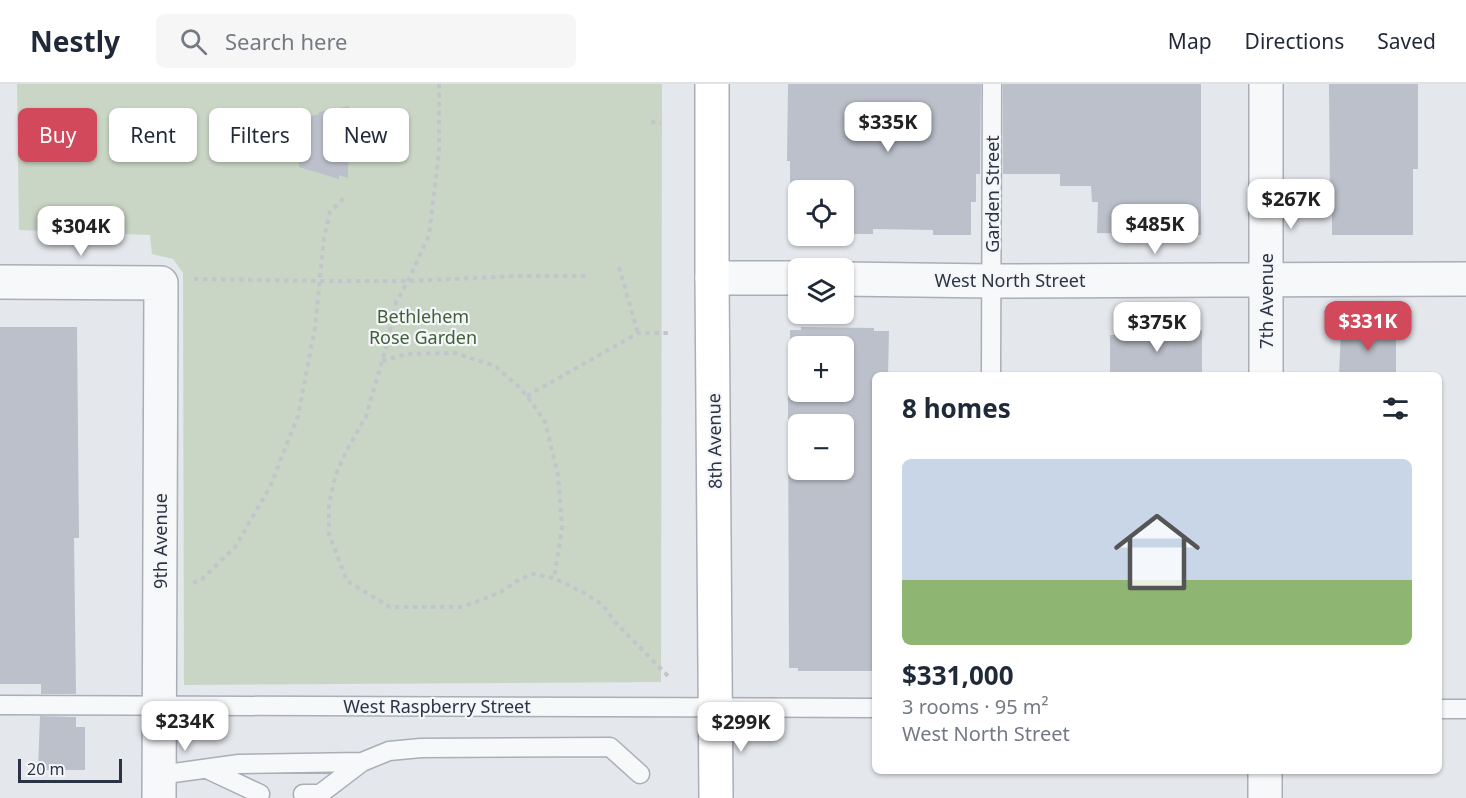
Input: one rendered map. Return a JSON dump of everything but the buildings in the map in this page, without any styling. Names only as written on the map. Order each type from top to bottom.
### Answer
[{"type":"main road","name":"8th Avenue","points":[[712,84],[716,798]]},
{"type":"street","name":"7th Avenue","points":[[1266,84],[1266,372]]},
{"type":"street","points":[[712,278],[788,279]]},
{"type":"street","name":"West North Street","points":[[854,279],[992,281],[1466,279]]},
{"type":"street","points":[[0,282],[161,283]]},
{"type":"street","name":"9th Avenue","points":[[159,786],[161,283]]},
{"type":"street","points":[[1265,774],[1265,798]]},
{"type":"lane","name":"Garden Street","points":[[991,372],[992,84]]},
{"type":"lane","name":"West Raspberry Street","points":[[0,705],[872,708]]},
{"type":"lane","points":[[1442,709],[1466,709]]},
{"type":"lane","points":[[303,794],[320,794],[362,762],[389,751],[421,748],[610,747],[640,774]]},
{"type":"lane","points":[[159,786],[207,769],[239,764],[362,762]]},
{"type":"lane","points":[[207,769],[261,794]]},
{"type":"path","points":[[439,84],[439,152],[429,235],[396,302],[387,344],[366,416],[340,466],[329,504],[329,534],[347,581],[390,607],[462,607],[499,594],[520,579],[533,574],[554,578],[603,605],[615,622],[668,676]]},
{"type":"path","points":[[651,122],[661,123]]},
{"type":"path","points":[[160,600],[202,579],[235,548],[270,487],[298,416],[315,328],[324,238],[330,212],[345,197]]},
{"type":"path","points":[[619,267],[638,333]]},
{"type":"path","points":[[161,283],[195,279],[320,282],[586,276]]},
{"type":"path","points":[[527,396],[638,333],[668,333]]},
{"type":"path","points":[[382,362],[406,354],[455,353],[495,366],[527,396],[544,423],[552,445],[558,475],[562,528],[554,578]]},
{"type":"green space","name":"Bethlehem Rose Garden","points":[[17,84],[662,84],[661,682],[184,685],[183,273],[173,259],[152,254],[150,235],[19,230],[18,162],[97,162],[97,108],[18,108],[18,157]]}]
